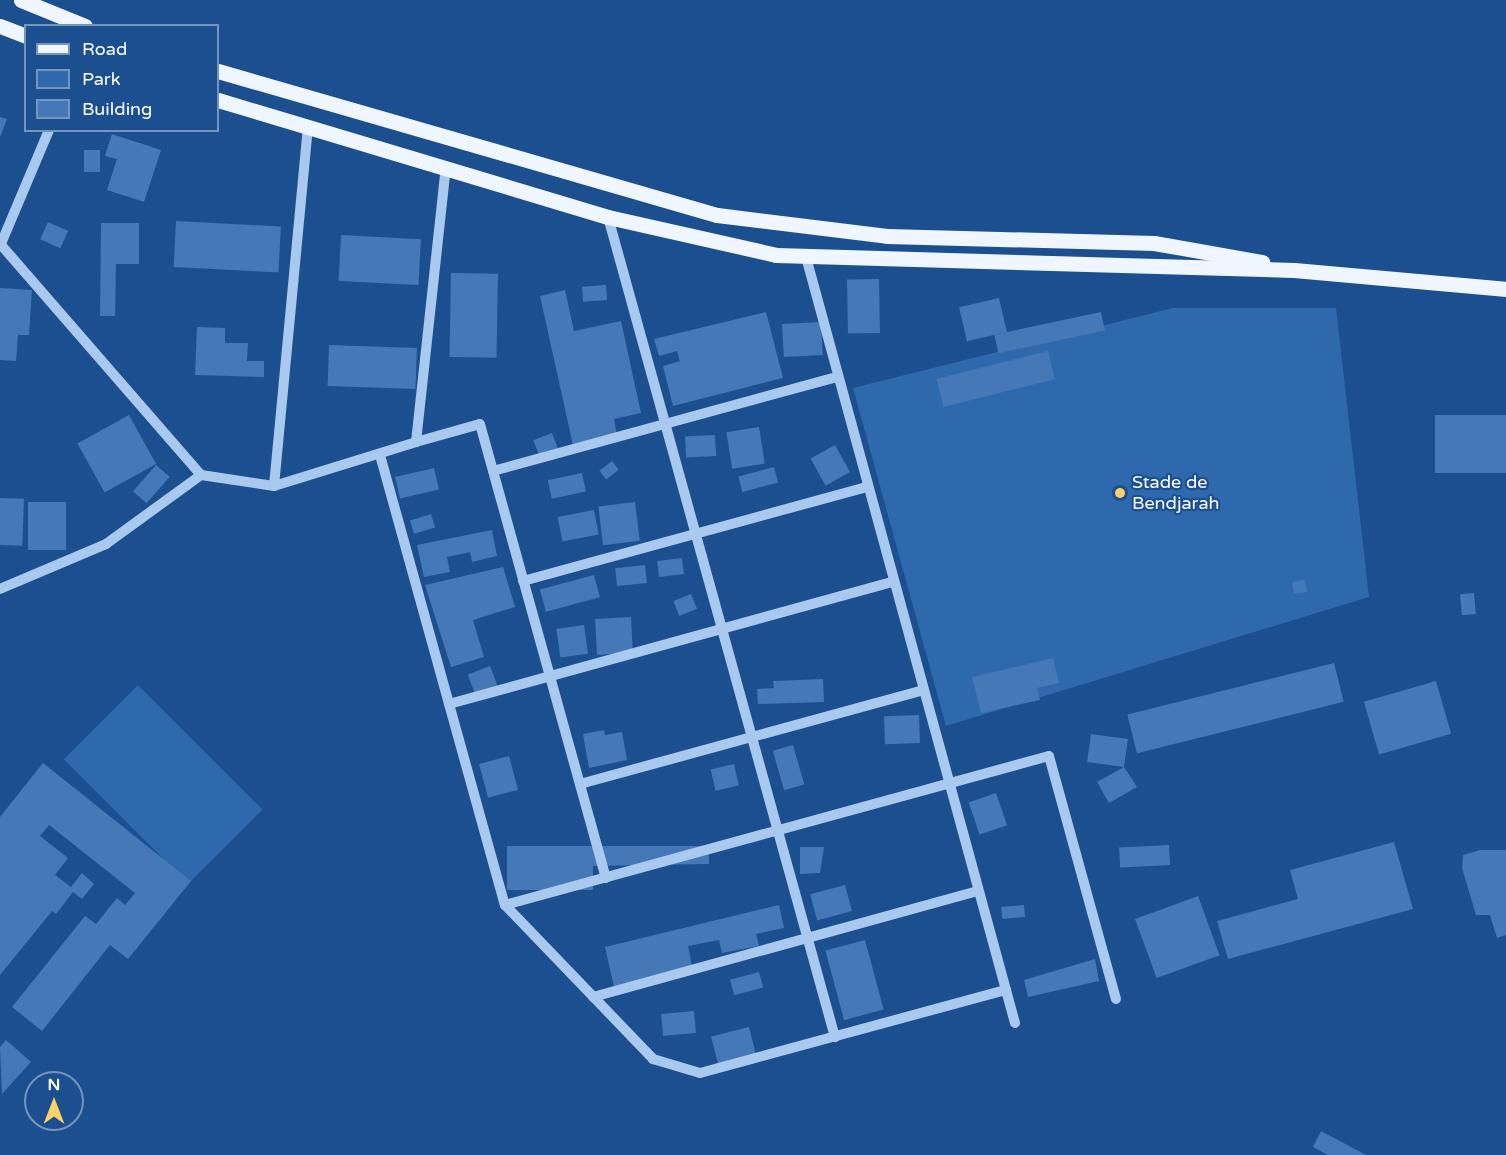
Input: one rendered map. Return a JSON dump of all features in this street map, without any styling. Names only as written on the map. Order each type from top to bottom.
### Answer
[{"type":"main road","points":[[21,0],[80,24]]},
{"type":"main road","points":[[0,26],[24,35]]},
{"type":"main road","points":[[219,71],[717,215],[886,236],[1154,243],[1294,270]]},
{"type":"main road","points":[[219,100],[608,217],[806,257],[1294,270],[1506,289]]},
{"type":"street","points":[[274,486],[308,127]]},
{"type":"street","points":[[48,132],[1,246],[201,476],[274,486],[480,424],[606,878]]},
{"type":"street","points":[[416,442],[446,168]]},
{"type":"street","points":[[608,217],[835,1037]]},
{"type":"street","points":[[806,257],[866,487],[1015,1023]]},
{"type":"street","points":[[493,471],[836,377]]},
{"type":"street","points":[[380,455],[505,905],[653,1059],[700,1072],[1006,990]]},
{"type":"street","points":[[0,589],[105,544],[201,476]]},
{"type":"street","points":[[523,581],[866,487]]},
{"type":"street","points":[[449,704],[893,582]]},
{"type":"street","points":[[580,784],[923,690]]},
{"type":"street","points":[[505,905],[1049,756],[1116,999]]},
{"type":"street","points":[[593,997],[978,891]]},
{"type":"green space","name":"Stade de Bendjarah","points":[[1173,308],[1336,308],[1369,597],[946,726],[853,388]]},
{"type":"green space","points":[[138,685],[262,809],[188,884],[64,759]]},
{"type":"building","points":[[0,117],[7,119],[0,137]]},
{"type":"building","points":[[112,134],[161,150],[144,202],[107,190],[117,159],[105,156]]},
{"type":"building","points":[[84,150],[100,150],[100,172],[84,172]]},
{"type":"building","points":[[176,221],[281,226],[278,272],[174,267]]},
{"type":"building","points":[[48,222],[68,231],[60,248],[40,239]]},
{"type":"building","points":[[101,223],[139,223],[139,264],[116,264],[115,316],[100,316]]},
{"type":"building","points":[[341,235],[421,239],[418,285],[339,281]]},
{"type":"building","points":[[451,273],[498,274],[497,358],[450,357]]},
{"type":"building","points":[[879,279],[880,333],[848,334],[847,280]]},
{"type":"building","points":[[606,285],[607,300],[583,302],[582,287]]},
{"type":"building","points":[[0,288],[32,290],[29,335],[18,335],[16,361],[0,360]]},
{"type":"building","points":[[565,290],[574,331],[621,321],[641,413],[614,419],[618,441],[574,450],[540,296]]},
{"type":"building","points":[[999,298],[1007,332],[967,341],[959,307]]},
{"type":"building","points":[[766,312],[783,378],[673,406],[663,366],[680,361],[677,351],[659,356],[654,339]]},
{"type":"building","points":[[1101,312],[1105,331],[998,353],[994,335]]},
{"type":"building","points":[[821,322],[823,355],[784,357],[782,324]]},
{"type":"building","points":[[197,327],[225,328],[225,343],[248,343],[247,361],[264,361],[264,377],[195,375]]},
{"type":"building","points":[[329,345],[417,348],[416,389],[328,386]]},
{"type":"building","points":[[1048,351],[1055,379],[943,407],[936,379]]},
{"type":"building","points":[[129,415],[156,464],[105,493],[77,444]]},
{"type":"building","points":[[1435,415],[1506,415],[1506,473],[1435,473]]},
{"type":"building","points":[[759,427],[765,464],[732,469],[726,432]]},
{"type":"building","points":[[552,433],[558,449],[539,456],[533,440]]},
{"type":"building","points":[[715,435],[716,456],[686,458],[685,437]]},
{"type":"building","points":[[835,445],[850,472],[826,486],[811,459]]},
{"type":"building","points":[[612,461],[619,470],[606,480],[599,471]]},
{"type":"building","points":[[156,465],[170,477],[147,503],[133,491]]},
{"type":"building","points":[[774,467],[778,482],[742,492],[738,477]]},
{"type":"building","points":[[434,468],[439,489],[400,498],[395,477]]},
{"type":"building","points":[[582,473],[586,492],[552,499],[548,480]]},
{"type":"building","points":[[0,498],[24,499],[22,546],[0,545]]},
{"type":"building","points":[[28,502],[66,502],[66,550],[28,550]]},
{"type":"building","points":[[635,502],[640,541],[603,545],[598,507]]},
{"type":"building","points":[[594,510],[599,535],[562,542],[558,517]]},
{"type":"building","points":[[431,514],[435,527],[414,534],[410,520]]},
{"type":"building","points":[[492,530],[497,556],[472,562],[470,552],[447,557],[450,572],[424,577],[417,545]]},
{"type":"building","points":[[682,558],[684,574],[659,577],[657,561]]},
{"type":"building","points":[[645,565],[647,583],[617,586],[615,568]]},
{"type":"building","points":[[503,567],[515,607],[473,620],[484,657],[451,667],[425,585]]},
{"type":"building","points":[[594,575],[600,597],[546,612],[540,589]]},
{"type":"building","points":[[1305,580],[1307,592],[1294,594],[1292,582]]},
{"type":"building","points":[[1474,593],[1476,614],[1462,615],[1460,594]]},
{"type":"building","points":[[691,594],[697,609],[679,616],[673,601]]},
{"type":"building","points":[[631,617],[633,653],[597,655],[595,619]]},
{"type":"building","points":[[584,625],[588,654],[560,658],[556,629]]},
{"type":"building","points":[[1053,658],[1059,683],[1037,688],[1040,700],[981,713],[972,677]]},
{"type":"building","points":[[1334,663],[1344,702],[1137,753],[1127,715]]},
{"type":"building","points":[[490,666],[499,689],[477,698],[468,675]]},
{"type":"building","points":[[823,679],[824,702],[758,704],[757,689],[774,688],[773,681]]},
{"type":"building","points":[[1436,681],[1451,734],[1379,755],[1364,702]]},
{"type":"building","points":[[919,715],[920,743],[885,744],[884,716]]},
{"type":"building","points":[[604,730],[605,735],[622,732],[627,760],[589,768],[583,734]]},
{"type":"building","points":[[1091,734],[1128,739],[1124,767],[1087,762]]},
{"type":"building","points":[[793,745],[804,784],[784,790],[773,751]]},
{"type":"building","points":[[509,756],[518,790],[488,798],[479,764]]},
{"type":"building","points":[[43,763],[191,881],[128,959],[110,945],[42,1031],[12,1007],[85,916],[96,924],[117,898],[125,905],[135,893],[49,825],[40,836],[68,858],[55,875],[71,887],[82,873],[94,884],[82,899],[73,892],[56,914],[52,911],[0,975],[0,817]]},
{"type":"building","points":[[734,764],[739,785],[716,791],[711,769]]},
{"type":"building","points":[[1124,767],[1137,787],[1109,803],[1097,782]]},
{"type":"building","points":[[996,793],[1007,825],[980,835],[969,802]]},
{"type":"building","points":[[1394,842],[1413,909],[1228,959],[1217,921],[1298,899],[1290,870]]},
{"type":"building","points":[[1169,845],[1170,865],[1120,868],[1119,848]]},
{"type":"building","points":[[507,846],[709,846],[709,864],[593,866],[593,890],[507,890]]},
{"type":"building","points":[[800,847],[824,847],[820,873],[800,874]]},
{"type":"building","points":[[1480,850],[1506,850],[1506,935],[1497,938],[1490,915],[1476,915],[1462,868],[1463,855]]},
{"type":"building","points":[[845,885],[852,911],[817,920],[810,894]]},
{"type":"building","points":[[1198,896],[1220,955],[1157,978],[1135,919]]},
{"type":"building","points":[[779,905],[784,928],[756,934],[759,946],[722,953],[719,940],[688,946],[693,971],[614,987],[605,947]]},
{"type":"building","points":[[1024,905],[1025,917],[1002,919],[1001,907]]},
{"type":"building","points":[[865,940],[884,1010],[844,1020],[825,951]]},
{"type":"building","points":[[1095,959],[1099,981],[1028,997],[1024,980]]},
{"type":"building","points":[[759,972],[763,987],[734,995],[730,980]]},
{"type":"building","points":[[694,1011],[696,1033],[663,1036],[661,1014]]},
{"type":"building","points":[[749,1027],[757,1058],[719,1067],[711,1036]]},
{"type":"building","points":[[6,1040],[31,1062],[2,1094],[0,1047]]},
{"type":"building","points":[[1321,1131],[1366,1155],[1328,1155],[1313,1147]]},
{"type":"place","name":"Stade de Bendjarah","points":[[1120,493]]}]
